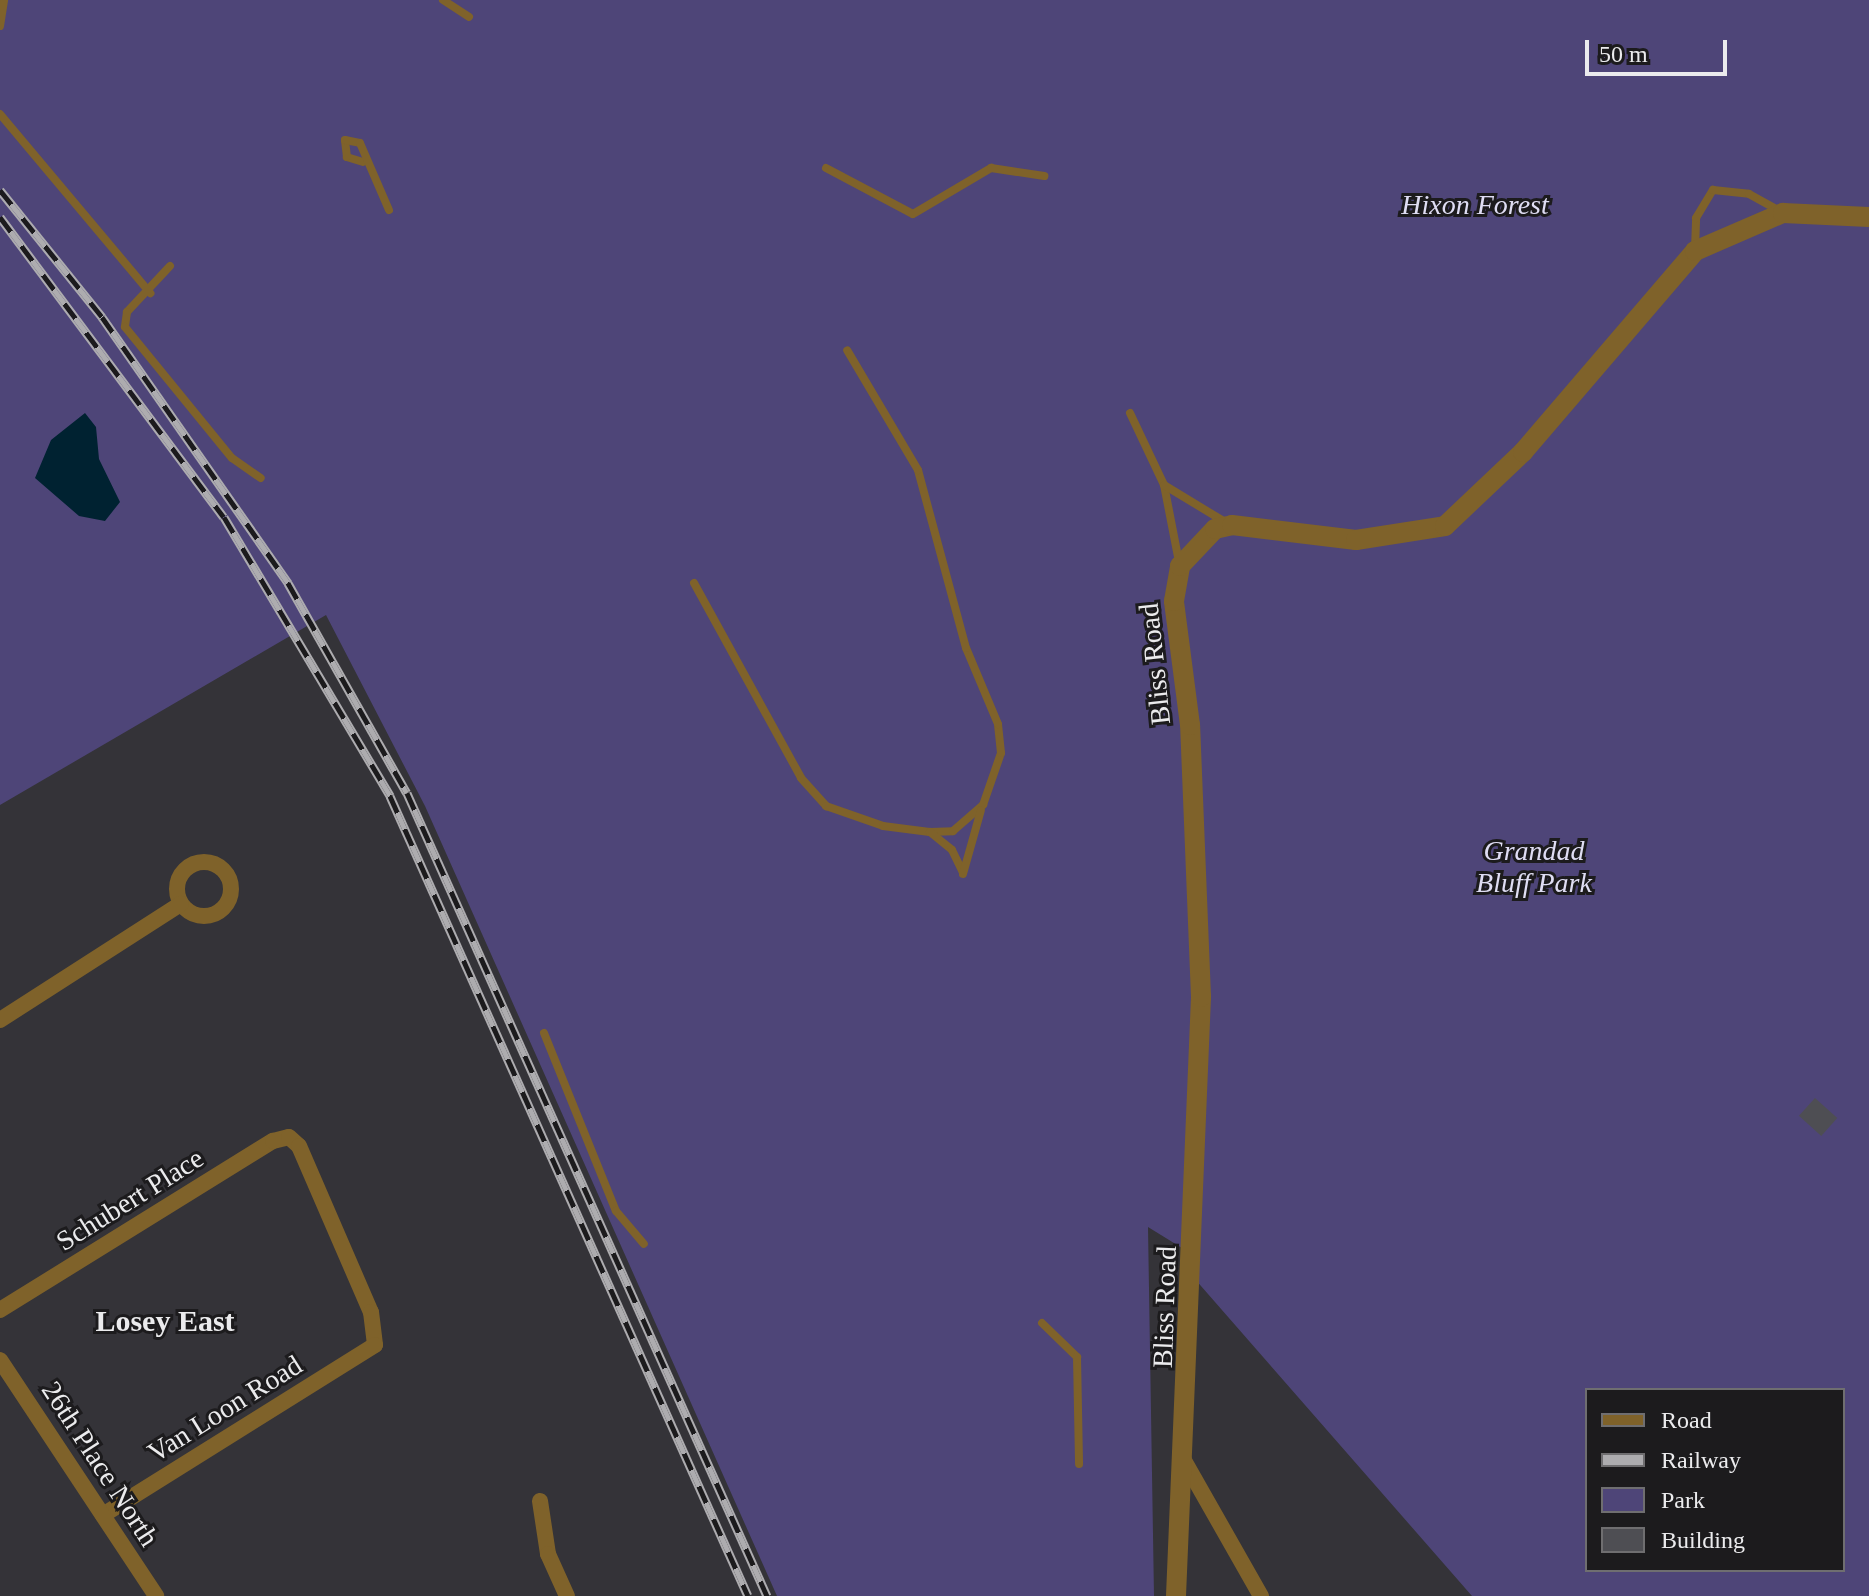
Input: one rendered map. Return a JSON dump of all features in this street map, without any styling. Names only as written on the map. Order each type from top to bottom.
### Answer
[{"type":"street","points":[[1232,525],[1356,540],[1445,526],[1523,452],[1695,251],[1783,213],[1869,217]]},
{"type":"street","name":"Bliss Road","points":[[1176,1596],[1201,997],[1190,725],[1174,601],[1180,566],[1215,529],[1232,525]]},
{"type":"street","points":[[0,1020],[181,904]]},
{"type":"street","name":"Schubert Place","points":[[0,1310],[289,1137],[371,1312],[375,1345]]},
{"type":"street","name":"Van Loon Road","points":[[103,1515],[375,1345]]},
{"type":"street","name":"26th Place North","points":[[0,1360],[156,1596]]},
{"type":"street","points":[[1182,1457],[1261,1596]]},
{"type":"street","points":[[540,1501],[548,1554],[567,1596]]},
{"type":"lane","points":[[0,26],[4,0]]},
{"type":"lane","points":[[443,0],[469,17]]},
{"type":"lane","points":[[0,114],[150,293]]},
{"type":"lane","points":[[363,162],[389,210]]},
{"type":"lane","points":[[826,168],[913,214],[991,168],[1044,176]]},
{"type":"lane","points":[[1695,251],[1696,218],[1713,190],[1749,194],[1783,213]]},
{"type":"lane","points":[[170,266],[150,293],[127,312],[125,327],[232,458],[261,478]]},
{"type":"lane","points":[[847,350],[918,470],[966,648],[998,724],[1001,753],[963,874],[952,850],[930,832]]},
{"type":"lane","points":[[1130,413],[1164,485],[1180,566]]},
{"type":"lane","points":[[1164,485],[1232,525]]},
{"type":"lane","points":[[694,583],[813,795],[883,826],[930,832],[953,831],[983,805]]},
{"type":"lane","points":[[544,1033],[616,1211],[644,1244]]},
{"type":"lane","points":[[1042,1323],[1077,1357],[1079,1464]]},
{"type":"green space","points":[[0,0],[1869,0],[1869,1596],[1472,1596],[1194,1278],[1195,1256],[1148,1227],[1154,1596],[777,1596],[425,806],[326,615],[0,805]]},
{"type":"water","points":[[85,413],[96,427],[99,459],[120,502],[105,521],[79,516],[35,478],[51,440]]},
{"type":"building","points":[[1815,1098],[1837,1118],[1821,1136],[1799,1116]]},
{"type":"railway","points":[[0,190],[102,317],[288,583],[407,793],[767,1596]]},
{"type":"railway","points":[[0,217],[224,517],[390,796],[748,1596]]},
{"type":"district","name":"Losey East","points":[[165,1321]]},
{"type":"park label","name":"Hixon Forest","points":[[1475,205]]},
{"type":"park label","name":"Grandad Bluff Park","points":[[1534,867]]}]
